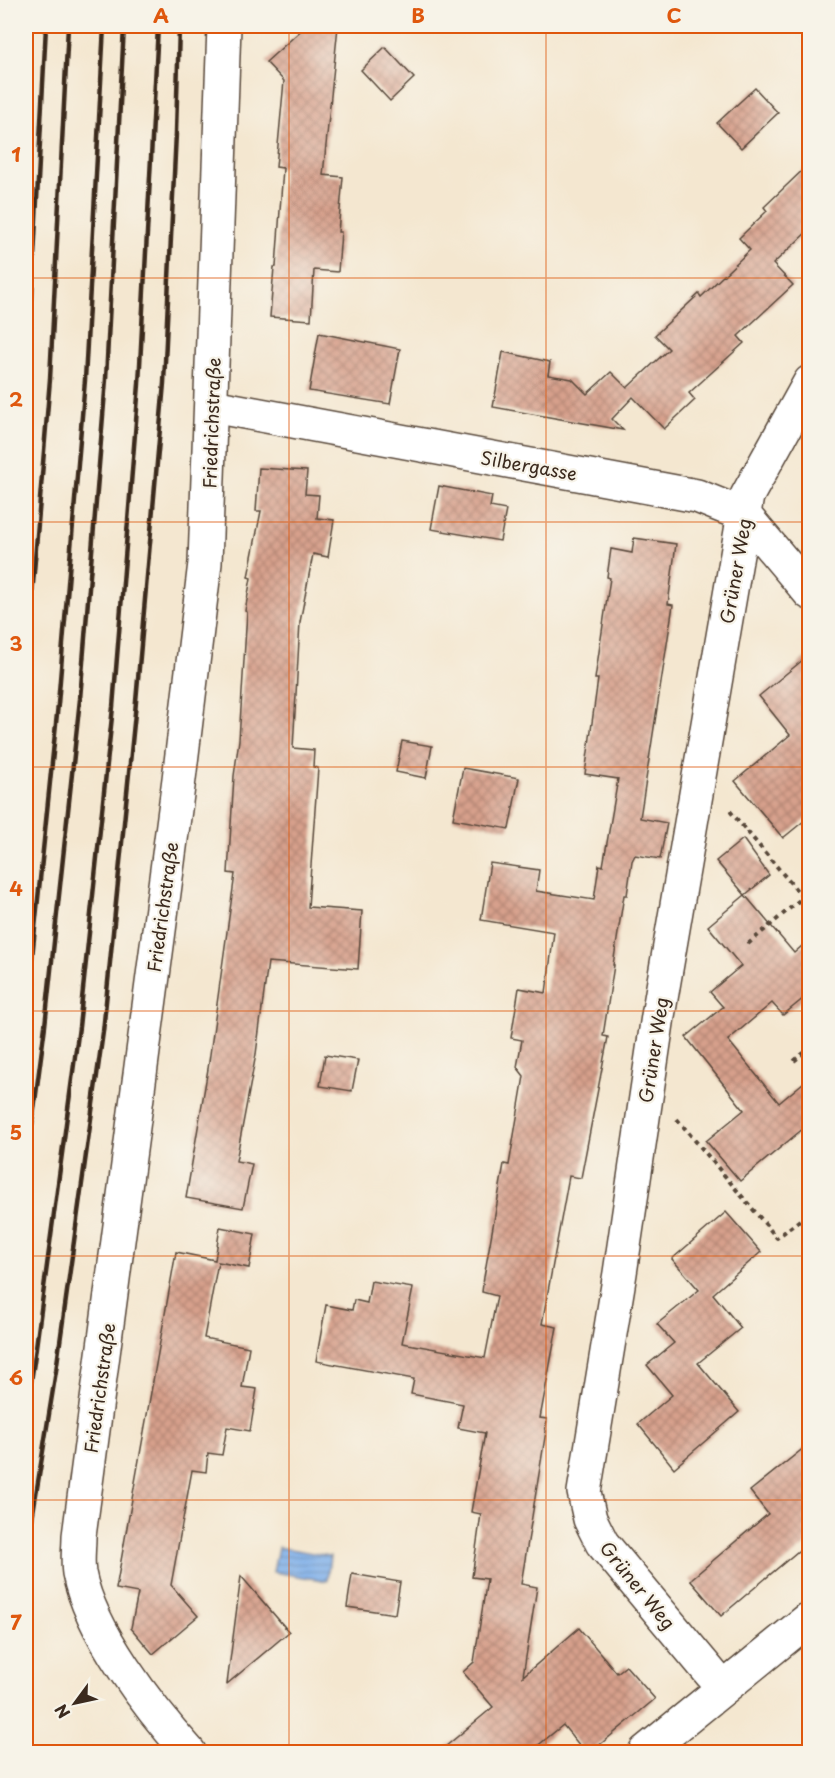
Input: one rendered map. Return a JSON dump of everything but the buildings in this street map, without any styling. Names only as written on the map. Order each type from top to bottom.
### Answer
[{"type":"street","name":"Friedrichstraße","points":[[189,1752],[119,1664],[90,1606],[79,1572],[79,1536],[206,563],[224,26]]},
{"type":"street","name":"Grüner Weg","points":[[723,1688],[602,1542],[590,1519],[584,1492],[620,1273],[658,1016],[747,496],[810,382]]},
{"type":"street","name":"Silbergasse","points":[[212,406],[697,496],[744,515],[810,592]]},
{"type":"street","points":[[645,1752],[810,1618]]},
{"type":"path","points":[[700,776],[810,906]]},
{"type":"path","points":[[748,944],[802,898]]},
{"type":"path","points":[[794,1061],[810,1048]]},
{"type":"path","points":[[648,1084],[777,1238],[810,1212]]},
{"type":"water","points":[[278,1547],[330,1556],[327,1581],[273,1572]]},
{"type":"railway","points":[[26,412],[46,26]]},
{"type":"railway","points":[[26,668],[50,379],[68,26]]},
{"type":"railway","points":[[26,1016],[58,704],[85,380],[104,26]]},
{"type":"railway","points":[[26,1170],[45,1026],[80,699],[106,379],[124,26]]},
{"type":"railway","points":[[26,1414],[79,1027],[113,707],[139,384],[158,26]]},
{"type":"railway","points":[[26,1556],[56,1371],[103,1032],[135,713],[164,383],[179,26]]}]
